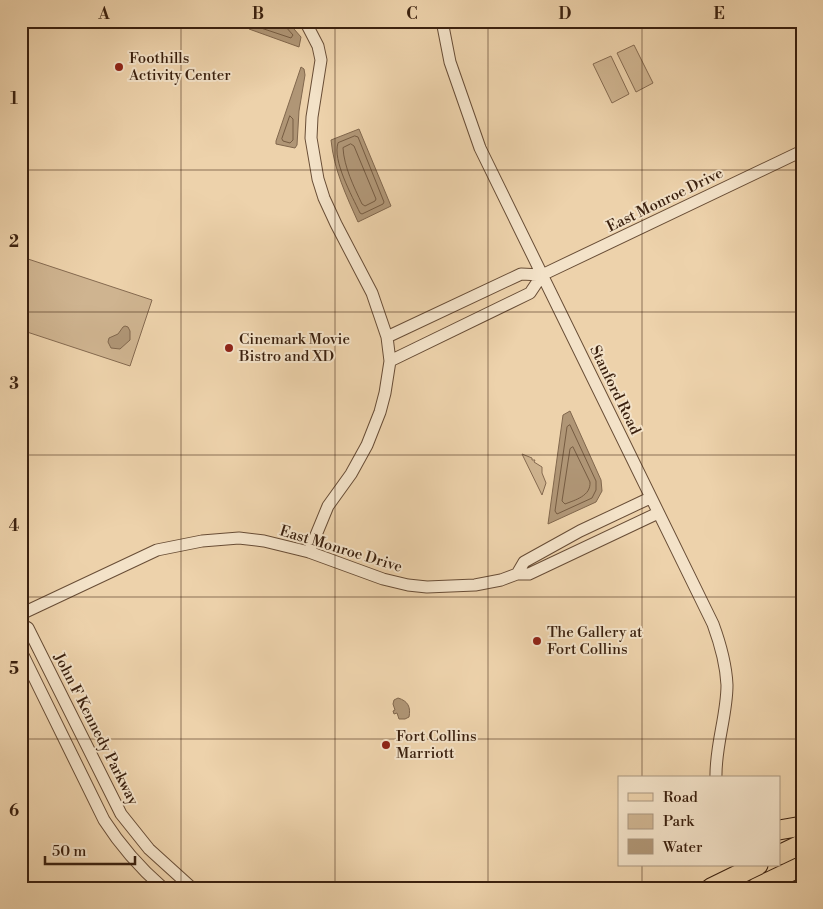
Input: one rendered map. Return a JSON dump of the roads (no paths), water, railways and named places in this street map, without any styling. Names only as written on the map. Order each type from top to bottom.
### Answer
[{"type":"main road","points":[[780,830],[802,826]]},
{"type":"main road","points":[[780,855],[802,844]]},
{"type":"main road","points":[[756,888],[802,866]]},
{"type":"main road","points":[[711,888],[749,872]]},
{"type":"street","points":[[305,21],[318,46],[321,60],[312,117],[311,138],[318,179],[324,198],[340,233],[372,293],[387,337],[390,361],[380,412],[351,474],[328,506],[309,552]]},
{"type":"street","name":"Stanford Road","points":[[442,21],[450,62],[480,148],[713,624],[722,655],[727,686],[716,757],[716,776]]},
{"type":"street","name":"East Monroe Drive","points":[[387,337],[521,274],[542,275],[802,151]]},
{"type":"street","name":"East Monroe Drive","points":[[390,361],[530,294],[542,275]]},
{"type":"street","points":[[517,574],[524,562],[580,531],[650,498]]},
{"type":"street","name":"East Monroe Drive","points":[[21,614],[143,556],[171,546],[239,538],[264,541],[309,552],[383,579],[408,585],[427,587],[475,585],[517,574],[529,574],[658,513]]},
{"type":"street","name":"John F Kennedy Parkway","points":[[21,624],[28,628],[121,814],[149,849],[192,888]]},
{"type":"street","points":[[21,651],[104,820],[114,835],[144,870],[163,888]]},
{"type":"water","points":[[249,21],[287,21],[301,37],[299,47],[249,29]]},
{"type":"water","points":[[301,67],[304,69],[305,75],[299,111],[297,145],[295,148],[276,144],[276,141]]},
{"type":"water","points":[[359,129],[391,206],[358,222],[338,172],[331,140]]},
{"type":"water","points":[[125,326],[130,331],[130,340],[120,349],[111,348],[108,342],[109,338],[118,334]]},
{"type":"water","points":[[570,411],[601,480],[602,491],[596,502],[548,524],[563,415]]},
{"type":"water","points":[[398,698],[406,703],[410,710],[409,717],[405,719],[399,719],[397,713],[394,714],[393,711],[395,710],[394,700]]},
{"type":"place","name":"Foothills Activity Center","points":[[119,67]]},
{"type":"place","name":"Cinemark Movie Bistro and XD","points":[[229,348]]},
{"type":"place","name":"The Gallery at Fort Collins","points":[[537,641]]},
{"type":"place","name":"Fort Collins Marriott","points":[[386,745]]}]
